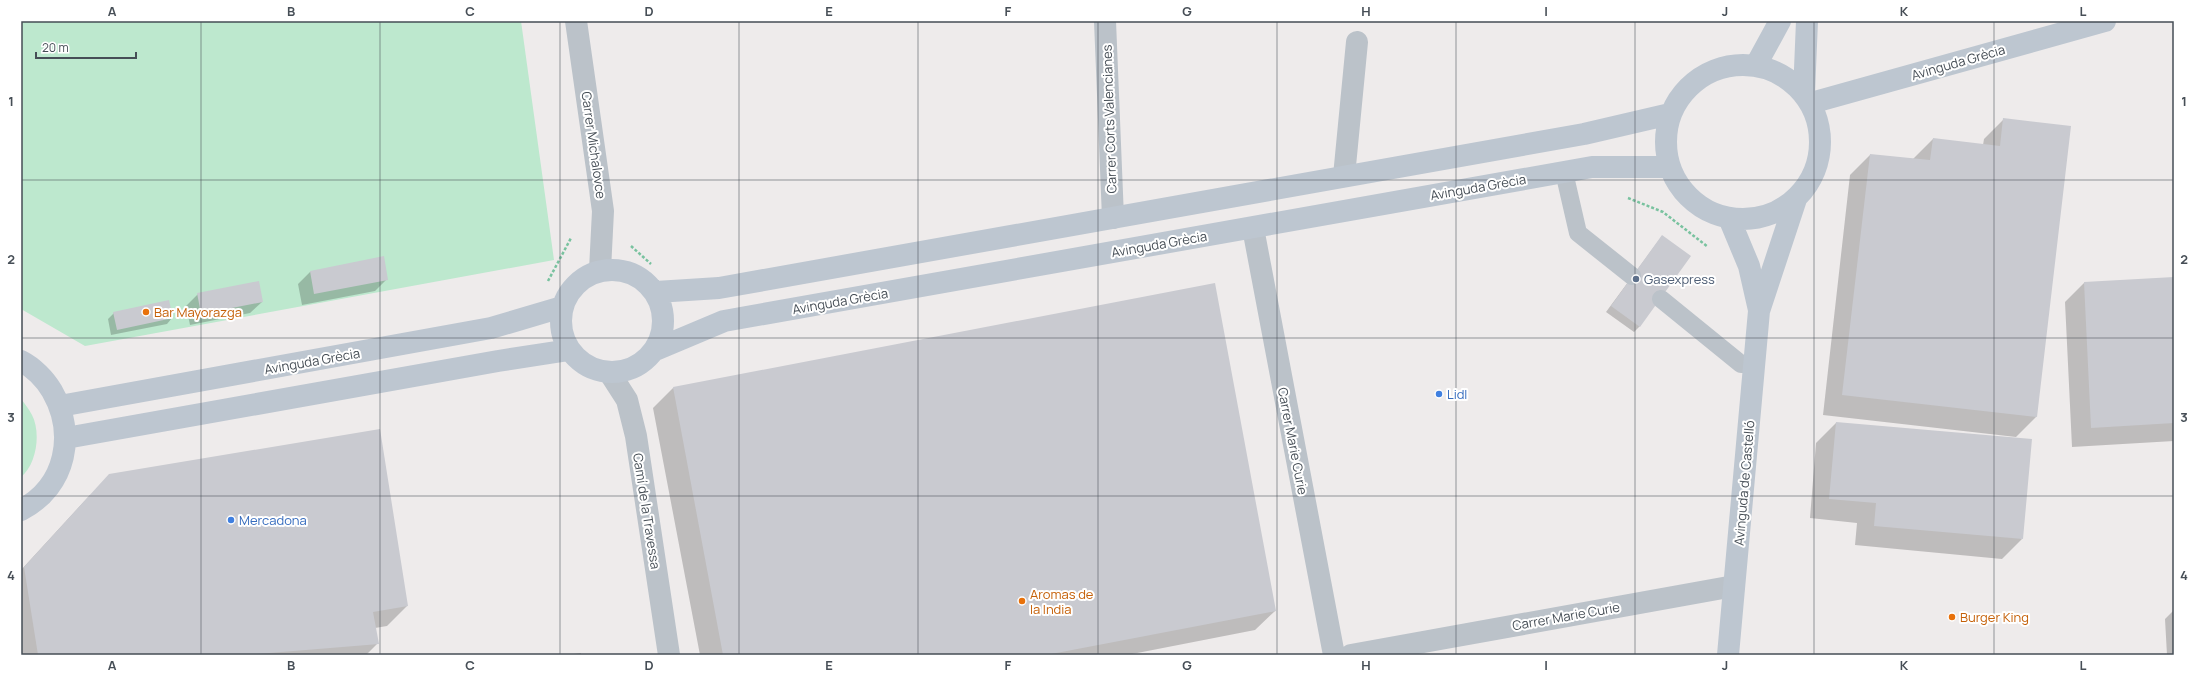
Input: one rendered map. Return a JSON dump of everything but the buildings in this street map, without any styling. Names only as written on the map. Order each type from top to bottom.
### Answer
[{"type":"main road","points":[[1756,64],[1780,21]]},
{"type":"main road","points":[[1807,21],[1808,98]]},
{"type":"main road","name":"Avinguda Grècia","points":[[1808,98],[2105,21]]},
{"type":"main road","points":[[1756,64],[1774,70],[1791,79],[1808,98],[1820,128],[1820,154],[1812,179],[1796,199],[1775,213],[1752,219],[1729,218],[1709,212],[1692,201],[1679,186],[1670,167],[1665,141],[1670,114],[1684,91],[1704,74],[1729,65],[1756,64]]},
{"type":"main road","points":[[656,292],[719,288],[1584,134],[1670,114]]},
{"type":"main road","name":"Avinguda Grècia","points":[[655,350],[724,321],[1564,172],[1592,168],[1670,167]]},
{"type":"main road","name":"Avinguda de Castelló","points":[[1728,655],[1760,311],[1796,199]]},
{"type":"main road","name":"Avinguda de Castelló","points":[[1729,218],[1750,266],[1760,311]]},
{"type":"main road","points":[[600,270],[632,272],[656,292],[664,321],[655,350],[635,367],[609,372],[587,366],[569,350],[561,330],[562,307],[576,283],[600,270]]},
{"type":"main road","name":"Avinguda Grècia","points":[[60,406],[491,328],[562,307]]},
{"type":"main road","points":[[66,438],[569,350]]},
{"type":"main road","points":[[21,361],[46,380],[60,406],[65,422],[66,438],[61,464],[49,487],[31,505],[21,510]]},
{"type":"street","name":"Carrer Michalovce","points":[[576,21],[603,211],[600,270]]},
{"type":"street","name":"Carrer Corts Valencianes","points":[[1105,21],[1113,218]]},
{"type":"street","points":[[1344,176],[1357,42]]},
{"type":"street","name":"Carrer Marie Curie","points":[[1253,228],[1334,655]]},
{"type":"street","name":"Camí de la Travessa","points":[[609,372],[627,400],[636,436],[670,655]]},
{"type":"street","name":"Carrer Marie Curie","points":[[1351,655],[1734,586]]},
{"type":"lane","points":[[1564,172],[1578,233],[1632,276]]},
{"type":"lane","points":[[1661,299],[1741,364],[1755,364]]},
{"type":"green space","points":[[21,21],[521,21],[554,260],[85,346],[21,309]]},
{"type":"green space","points":[[21,399],[35,422],[37,439],[31,464],[21,477]]},
{"type":"place","name":"Gasexpress","points":[[1636,279]]},
{"type":"place","name":"Bar Mayorazga","points":[[146,312]]},
{"type":"place","name":"Lidl","points":[[1439,394]]},
{"type":"place","name":"Mercadona","points":[[231,520]]},
{"type":"place","name":"Aromas de la India","points":[[1022,601]]},
{"type":"place","name":"Burger King","points":[[1952,617]]}]
